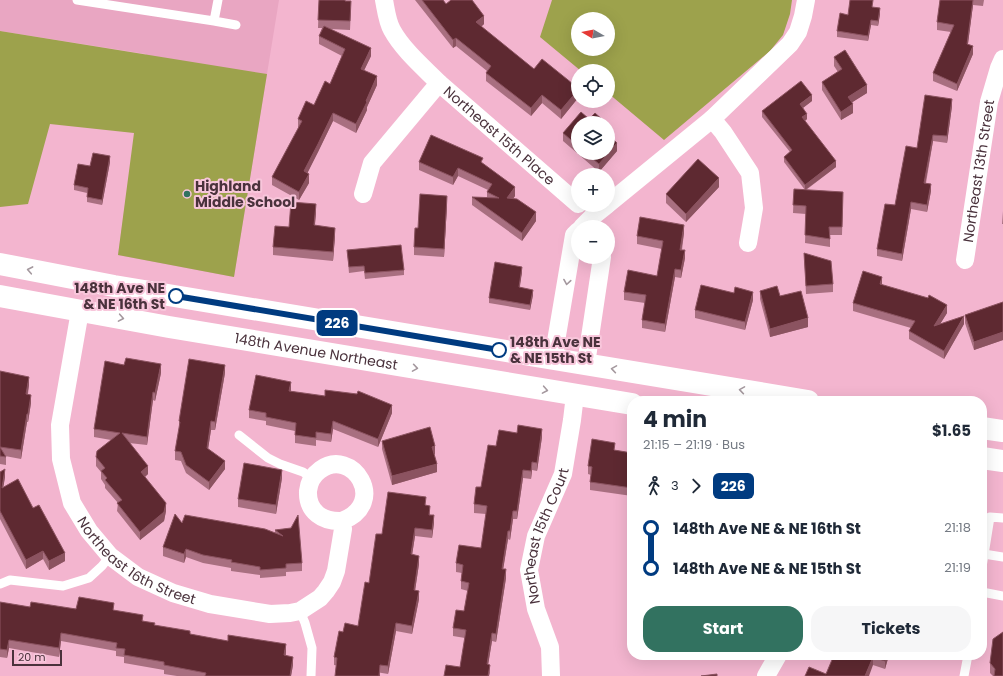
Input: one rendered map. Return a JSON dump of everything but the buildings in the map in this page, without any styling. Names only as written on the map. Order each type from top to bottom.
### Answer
[{"type":"main road","points":[[0,264],[114,286],[778,396]]},
{"type":"main road","points":[[48,305],[51,292],[58,284],[114,286]]},
{"type":"main road","name":"148th Avenue Northeast","points":[[0,296],[168,327],[627,403]]},
{"type":"main road","points":[[987,429],[1003,431]]},
{"type":"main road","points":[[987,459],[1003,461]]},
{"type":"street","points":[[363,194],[372,163],[439,83],[404,47],[392,29],[384,0]]},
{"type":"street","points":[[615,198],[712,119],[790,44],[798,32],[806,0]]},
{"type":"street","name":"Northeast 13th Street","points":[[965,260],[989,102],[1003,59]]},
{"type":"street","name":"Northeast 15th Place","points":[[439,83],[571,199]]},
{"type":"street","points":[[712,119],[723,132],[750,173],[754,208],[748,243]]},
{"type":"street","points":[[593,220],[600,212]]},
{"type":"street","points":[[553,359],[571,253]]},
{"type":"street","points":[[586,364],[601,264]]},
{"type":"street","name":"Northeast 16th Street","points":[[80,311],[60,425],[61,459],[72,503],[89,531],[110,556],[138,577],[173,593],[210,604],[270,614],[290,613],[300,611],[320,598],[332,582],[336,571],[342,536],[342,521]]},
{"type":"street","name":"Northeast 15th Court","points":[[551,676],[550,647],[536,609],[529,570],[536,536],[563,474],[572,420],[574,395]]},
{"type":"street","points":[[338,465],[346,466],[353,470],[362,483],[364,499],[361,506],[350,518],[342,521],[326,520],[319,516],[310,503],[308,487],[312,478],[322,468],[338,465]]},
{"type":"street","points":[[766,676],[775,660]]},
{"type":"lane","points":[[77,0],[236,25]]},
{"type":"lane","points":[[214,21],[218,0]]},
{"type":"lane","points":[[239,435],[268,458],[303,472],[312,478]]},
{"type":"lane","points":[[987,535],[990,516],[1003,518]]},
{"type":"lane","points":[[987,554],[1003,557]]},
{"type":"lane","points":[[0,584],[10,580],[63,586],[89,578],[110,556]]},
{"type":"lane","points":[[987,593],[1003,596]]},
{"type":"lane","points":[[300,611],[312,648],[311,676]]},
{"type":"lane","points":[[964,676],[967,660]]},
{"type":"shaded area","name":"Highland Middle School","points":[[0,0],[279,0],[234,277],[118,255],[146,54],[0,31]]},
{"type":"green space","points":[[552,0],[792,0],[790,14],[783,35],[770,51],[664,140],[615,99],[615,64],[573,64],[540,37]]},
{"type":"green space","name":"Highland Middle School","points":[[0,31],[267,74],[234,277],[118,255],[134,133],[50,124],[28,204],[0,207]]},
{"type":"bus line","name":"226","points":[[176,296],[499,350]]},
{"type":"place","name":"Highland Middle School","points":[[187,194]]},
{"type":"place","name":"148th Ave NE & NE 16th St","points":[[176,296]]},
{"type":"place","name":"148th Ave NE & NE 15th St","points":[[499,350]]}]
